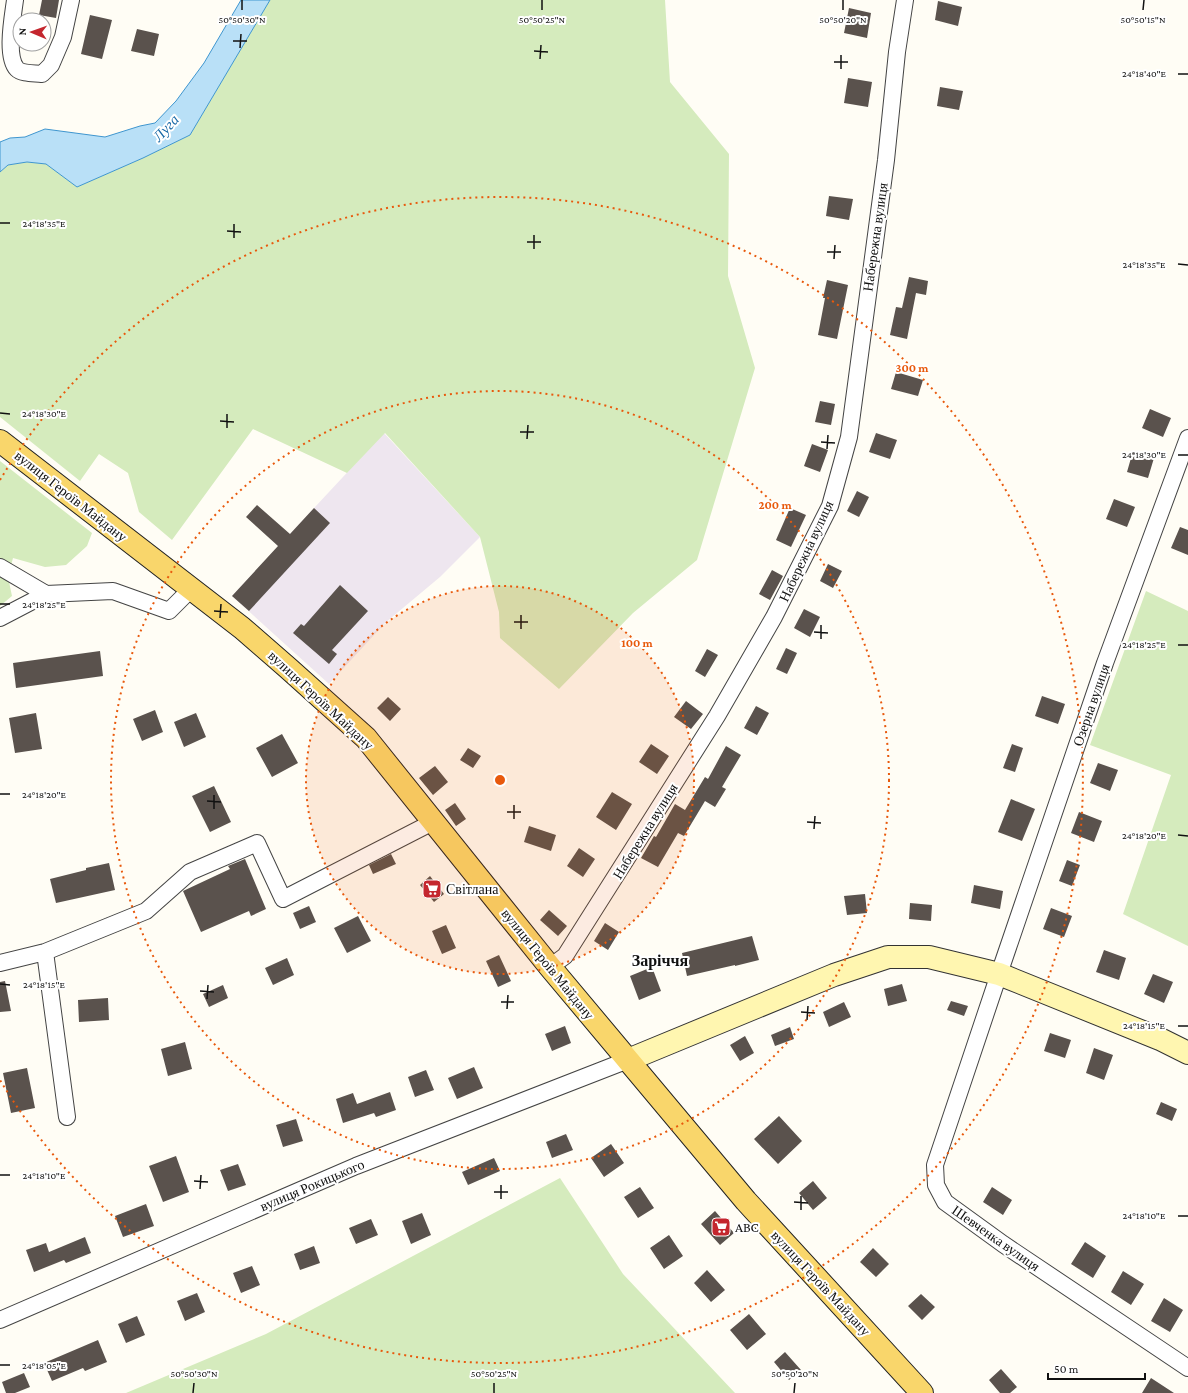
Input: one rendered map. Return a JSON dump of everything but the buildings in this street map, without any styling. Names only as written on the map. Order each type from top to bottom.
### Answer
[{"type":"main road","name":"вулиця Героїв Майдану","points":[[0,441],[242,628],[366,738],[550,967],[746,1201],[922,1393]]},
{"type":"street","points":[[14,0],[10,52],[17,69],[24,72],[42,74],[51,65],[63,36],[71,0]]},
{"type":"street","name":"Набережна вулиця","points":[[550,967],[565,956],[716,716],[774,617],[830,506],[849,437],[886,160],[897,52],[905,0]]},
{"type":"street","name":"Озерна вулиця","points":[[999,974],[1105,663],[1188,438]]},
{"type":"street","points":[[0,567],[46,594]]},
{"type":"street","points":[[0,618],[46,594],[113,591],[169,611],[190,589]]},
{"type":"street","points":[[0,963],[45,952],[146,911],[190,872],[257,843],[283,899],[433,822]]},
{"type":"street","points":[[45,952],[67,1117]]},
{"type":"street","points":[[628,1060],[834,975],[888,957],[929,957],[999,974],[1160,1038],[1188,1053]]},
{"type":"street","name":"Шевченка вулиця","points":[[999,974],[935,1165],[936,1185],[945,1202],[1003,1244],[1188,1368]]},
{"type":"street","name":"вулиця Рокицького","points":[[0,1320],[356,1166],[628,1060]]},
{"type":"shaded area","points":[[384,433],[480,537],[440,577],[385,623],[329,684],[232,596]]},
{"type":"green space","points":[[270,0],[665,0],[670,82],[729,154],[728,276],[755,368],[697,560],[633,613],[559,689],[500,638],[499,612],[480,537],[385,433],[347,473],[253,429],[172,540],[139,512],[128,473],[99,454],[80,481],[0,417],[0,172],[8,165],[27,162],[46,164],[77,187],[143,158],[190,135]]},
{"type":"green space","points":[[0,461],[92,533],[87,546],[66,565],[45,567],[13,558],[8,577],[12,596],[0,606]]},
{"type":"green space","points":[[1146,591],[1188,611],[1188,946],[1123,914],[1171,775],[1090,745]]},
{"type":"green space","points":[[560,1178],[623,1274],[735,1393],[126,1393],[266,1334]]},
{"type":"water","name":"Луга","points":[[241,0],[270,0],[190,135],[143,158],[77,187],[46,164],[27,162],[8,165],[0,172],[0,142],[10,138],[25,137],[45,129],[105,137],[155,123],[176,101],[204,63]]},
{"type":"place","name":"Світлана","points":[[432,889]]},
{"type":"place","name":"ABC","points":[[721,1227]]},
{"type":"district","name":"Заріччя","points":[[660,960]]}]
